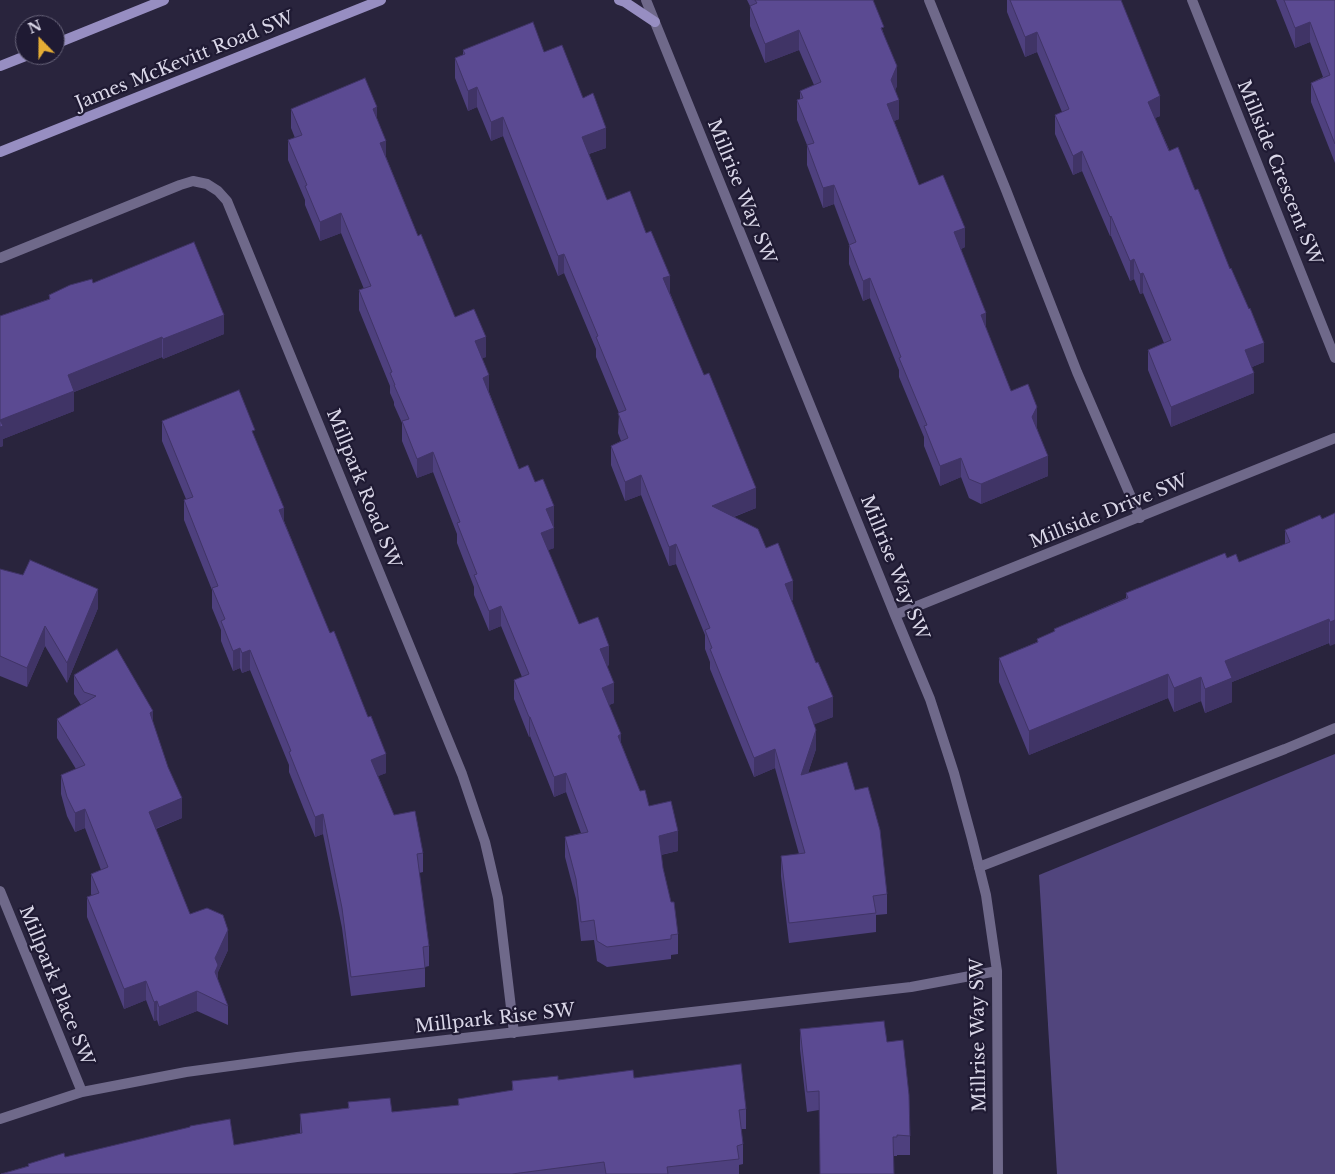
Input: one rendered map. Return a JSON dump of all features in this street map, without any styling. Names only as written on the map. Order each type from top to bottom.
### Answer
[{"type":"main road","points":[[65,40],[164,0]]},
{"type":"main road","name":"James McKevitt Road SW","points":[[0,152],[381,0]]},
{"type":"main road","points":[[619,0],[655,22]]},
{"type":"main road","points":[[0,66],[15,60]]},
{"type":"street","name":"Millrise Way SW","points":[[646,0],[930,699],[954,773],[986,895],[997,971],[998,1174]]},
{"type":"street","points":[[929,0],[1077,372],[1140,518]]},
{"type":"street","name":"Millside Crescent SW","points":[[1192,0],[1335,358]]},
{"type":"street","name":"Millpark Road SW","points":[[0,258],[187,183],[207,184],[218,191],[227,201],[462,774],[485,842],[498,898],[514,1033]]},
{"type":"street","name":"Millside Drive SW","points":[[895,615],[1335,438]]},
{"type":"street","points":[[979,867],[1335,728]]},
{"type":"street","name":"Millpark Place SW","points":[[0,892],[82,1092]]},
{"type":"street","name":"Millpark Rise SW","points":[[0,1119],[82,1092],[186,1072],[288,1058],[912,987],[997,971]]},
{"type":"shaded area","points":[[1335,754],[1335,1174],[1057,1174],[1039,875]]},
{"type":"building","points":[[755,0],[873,0],[884,27],[881,28],[897,66],[891,80],[899,100],[887,104],[919,185],[943,175],[965,228],[954,232],[986,313],[981,315],[1011,391],[1028,384],[1037,407],[1032,417],[1048,456],[981,484],[969,479],[961,458],[940,466],[924,426],[927,425],[899,358],[901,357],[870,278],[863,281],[849,245],[856,242],[834,185],[823,188],[807,145],[814,143],[797,100],[803,98],[800,91],[821,82],[799,30],[765,44],[750,6],[757,3]]},
{"type":"building","points":[[1010,0],[1121,0],[1160,96],[1148,102],[1169,151],[1178,147],[1195,190],[1198,189],[1230,269],[1250,308],[1264,343],[1245,350],[1254,373],[1171,407],[1148,350],[1171,340],[1143,273],[1140,274],[1134,259],[1130,261],[1082,151],[1073,156],[1055,115],[1069,109],[1037,32],[1025,37]]},
{"type":"building","points":[[1284,0],[1335,0],[1335,144],[1311,83],[1330,75],[1310,22],[1295,28]]},
{"type":"building","points":[[533,22],[544,52],[562,45],[583,98],[593,93],[606,128],[582,137],[607,200],[630,191],[646,233],[651,231],[670,276],[663,278],[704,375],[709,373],[756,488],[712,506],[758,529],[766,548],[778,543],[793,581],[785,584],[816,663],[818,662],[833,697],[808,707],[816,730],[801,775],[847,762],[855,790],[868,787],[880,830],[887,894],[873,896],[876,913],[789,923],[781,856],[805,853],[775,749],[754,758],[710,649],[712,648],[705,630],[710,628],[676,544],[669,547],[641,475],[625,482],[611,446],[628,438],[618,413],[626,410],[596,337],[598,336],[564,254],[558,256],[503,117],[491,122],[477,87],[468,91],[455,58],[465,54],[463,50]]},
{"type":"building","points":[[365,78],[377,107],[373,109],[386,141],[380,143],[418,236],[421,234],[455,317],[474,309],[486,337],[475,341],[489,375],[483,378],[519,469],[528,465],[535,482],[543,479],[554,506],[546,509],[554,528],[541,533],[579,624],[598,617],[609,646],[600,649],[614,683],[602,688],[621,734],[618,736],[640,791],[645,790],[649,806],[671,801],[678,831],[659,836],[663,868],[671,902],[674,902],[678,934],[671,935],[671,939],[607,947],[597,941],[594,920],[581,922],[576,879],[565,837],[588,832],[566,773],[554,777],[514,680],[529,674],[501,606],[489,611],[474,575],[477,574],[457,523],[460,522],[433,452],[417,459],[402,421],[409,419],[394,385],[390,373],[392,372],[359,290],[371,286],[341,213],[320,222],[288,140],[302,135],[291,109]]},
{"type":"building","points":[[194,242],[224,315],[163,339],[162,337],[68,375],[74,391],[0,420],[0,316],[50,299],[49,295],[70,285],[92,279],[93,283]]},
{"type":"building","points":[[239,390],[255,430],[252,431],[284,508],[279,510],[330,633],[334,631],[368,717],[371,716],[386,754],[371,760],[394,815],[415,811],[423,853],[417,854],[429,946],[423,947],[425,968],[351,977],[342,908],[323,814],[315,817],[289,752],[291,751],[250,650],[242,653],[240,648],[233,651],[221,621],[225,619],[212,588],[218,586],[184,500],[193,497],[162,421]]},
{"type":"building","points":[[1335,513],[1335,620],[1330,622],[1329,619],[1225,661],[1232,678],[1205,689],[1201,677],[1174,688],[1168,674],[1029,731],[999,658],[1038,642],[1037,639],[1055,631],[1054,629],[1128,598],[1126,593],[1225,553],[1227,558],[1236,554],[1239,562],[1290,542],[1285,530],[1320,515],[1322,519]]},
{"type":"building","points":[[30,560],[98,589],[67,663],[45,626],[27,668],[0,656],[0,569],[23,575]]},
{"type":"building","points":[[117,649],[153,711],[150,713],[168,767],[182,798],[149,812],[190,914],[207,908],[223,915],[228,930],[215,958],[218,965],[215,972],[228,1006],[197,991],[159,1007],[157,1001],[154,1002],[146,981],[124,989],[87,897],[99,893],[91,874],[108,867],[85,809],[75,813],[67,797],[61,775],[85,765],[57,719],[96,696],[84,692],[74,675]]},
{"type":"building","points":[[884,1021],[887,1042],[903,1040],[909,1095],[910,1136],[897,1135],[897,1137],[893,1137],[894,1174],[820,1174],[819,1091],[807,1092],[800,1029]]},
{"type":"building","points":[[741,1064],[746,1109],[739,1110],[743,1144],[737,1146],[739,1159],[667,1167],[668,1174],[606,1174],[604,1162],[512,1174],[1,1174],[64,1153],[65,1157],[190,1126],[230,1119],[234,1145],[302,1133],[300,1114],[349,1108],[348,1102],[390,1098],[392,1112],[459,1105],[458,1099],[513,1090],[512,1081],[558,1076],[558,1080],[633,1070],[634,1078]]}]
